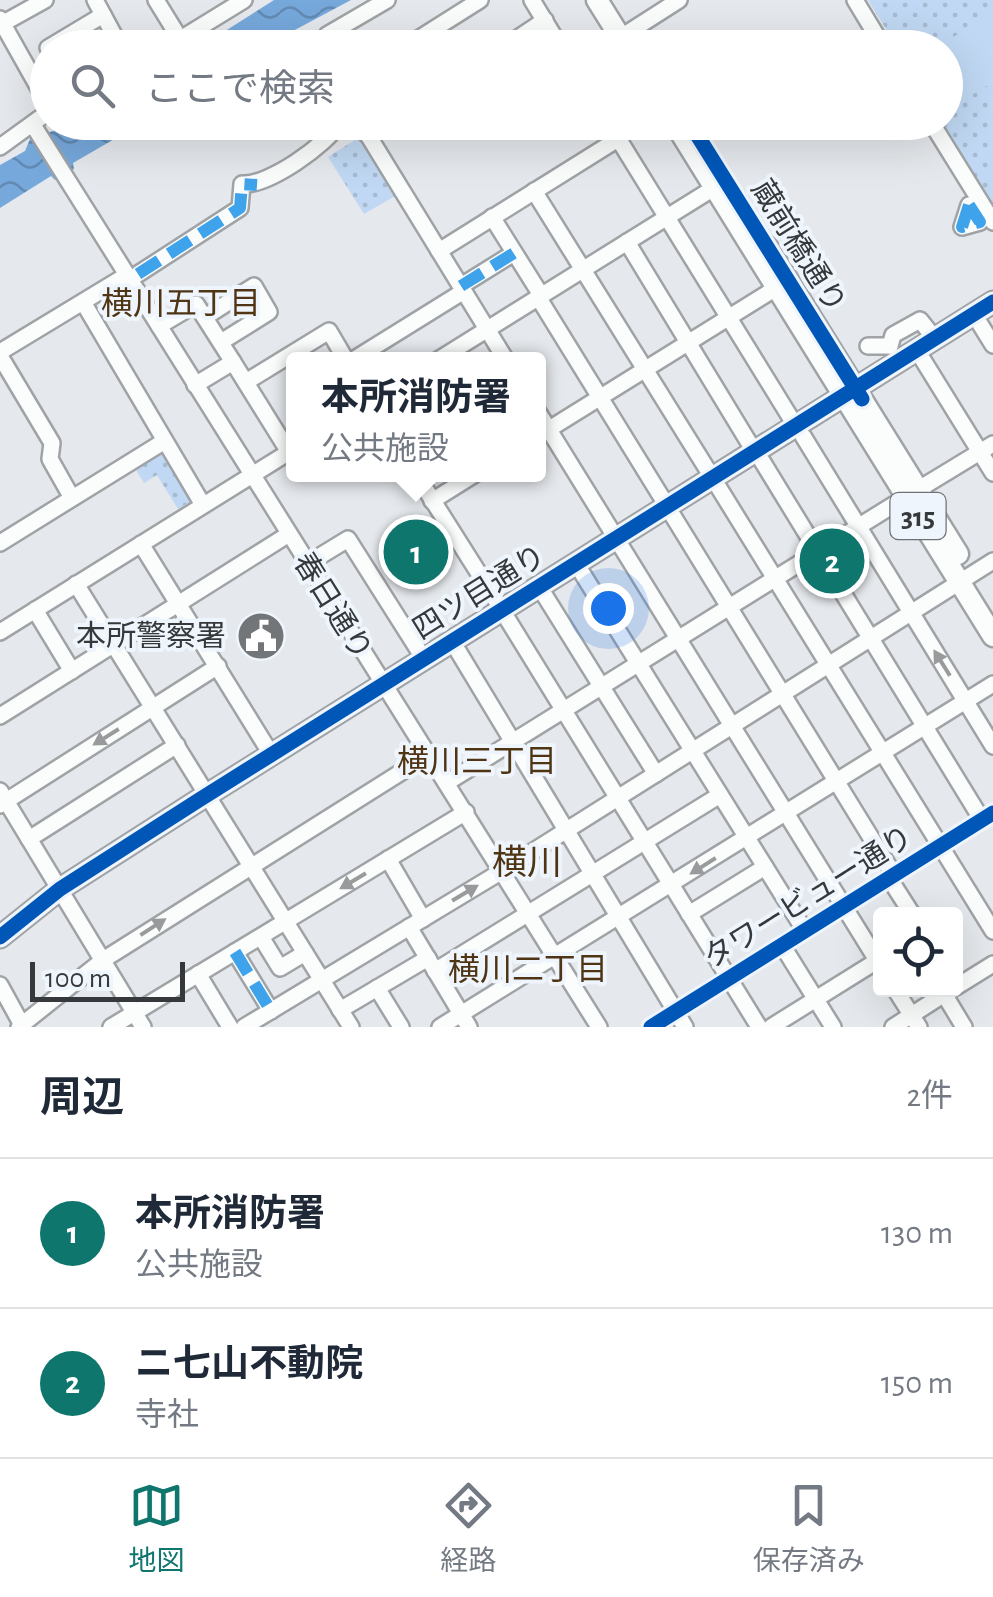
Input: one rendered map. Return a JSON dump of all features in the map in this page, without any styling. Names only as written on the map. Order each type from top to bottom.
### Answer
[{"type":"main road","points":[[598,0],[617,30]]},
{"type":"main road","points":[[614,0],[622,30]]},
{"type":"main road","name":"蔵前橋通り","points":[[687,140],[720,184],[965,578],[993,636]]},
{"type":"main road","name":"蔵前橋通り","points":[[698,140],[776,288],[852,398]]},
{"type":"main road","name":"四ツ目通り","points":[[852,398],[894,354],[934,338],[993,302]]},
{"type":"main road","name":"四ツ目通り","points":[[211,800],[271,754],[458,652],[505,615],[799,430],[987,320]]},
{"type":"main road","name":"四ツ目通り","points":[[0,937],[387,689],[424,659],[545,596],[582,574],[620,543]]},
{"type":"main road","name":"蔵前橋通り","points":[[965,578],[993,611]]},
{"type":"main road","name":"四ツ目通り","points":[[0,949],[62,894]]},
{"type":"street","points":[[30,72],[1,22],[45,0]]},
{"type":"street","points":[[95,0],[111,30]]},
{"type":"street","points":[[156,0],[168,30]]},
{"type":"street","points":[[191,30],[227,5],[244,0]]},
{"type":"street","points":[[336,30],[387,0]]},
{"type":"street","points":[[432,30],[480,0]]},
{"type":"street","points":[[532,0],[550,30]]},
{"type":"street","points":[[641,30],[680,0]]},
{"type":"street","points":[[855,0],[873,30]]},
{"type":"street","points":[[80,30],[104,16]]},
{"type":"street","points":[[529,30],[544,20]]},
{"type":"street","points":[[24,61],[30,58]]},
{"type":"street","points":[[0,148],[30,128]]},
{"type":"street","name":"春日通り","points":[[43,140],[132,274],[195,385],[448,782],[598,1027]]},
{"type":"street","points":[[72,498],[50,459],[52,442],[0,354],[240,208],[242,184],[257,186],[305,152],[321,148],[327,140]]},
{"type":"street","points":[[370,140],[501,352]]},
{"type":"street","points":[[439,251],[615,140]]},
{"type":"street","points":[[619,140],[993,746]]},
{"type":"street","points":[[942,140],[993,222]]},
{"type":"street","points":[[454,352],[720,184]]},
{"type":"street","points":[[534,190],[993,932]]},
{"type":"street","points":[[492,218],[908,907]]},
{"type":"street","points":[[627,242],[924,727],[987,816]]},
{"type":"street","points":[[363,352],[514,253]]},
{"type":"street","points":[[205,317],[254,286],[270,312],[221,342]]},
{"type":"street","points":[[546,432],[776,288]]},
{"type":"street","points":[[83,302],[203,505]]},
{"type":"street","points":[[159,326],[196,304],[286,441]]},
{"type":"street","points":[[987,320],[993,345]]},
{"type":"street","points":[[295,352],[329,331],[344,352]]},
{"type":"street","points":[[868,346],[894,354]]},
{"type":"street","points":[[246,382],[286,357]]},
{"type":"street","points":[[923,360],[986,448],[993,473]]},
{"type":"street","points":[[195,385],[233,362]]},
{"type":"street","points":[[546,436],[620,543],[873,950]]},
{"type":"street","points":[[0,543],[163,442]]},
{"type":"street","points":[[448,782],[986,448]]},
{"type":"street","points":[[2,626],[35,610],[286,454]]},
{"type":"street","points":[[421,482],[759,1027]]},
{"type":"street","points":[[432,501],[460,482]]},
{"type":"street","points":[[0,716],[288,534]]},
{"type":"street","points":[[307,564],[348,539],[424,659]]},
{"type":"street","points":[[141,544],[271,754]]},
{"type":"street","points":[[245,1027],[502,871],[993,560]]},
{"type":"street","points":[[582,574],[805,931]]},
{"type":"street","points":[[76,584],[350,1027]]},
{"type":"street","points":[[545,596],[656,774]]},
{"type":"street","points":[[35,610],[72,671]]},
{"type":"street","points":[[458,652],[685,1027]]},
{"type":"street","points":[[139,1020],[2,799],[218,666]]},
{"type":"street","points":[[440,1027],[465,1021],[556,957],[993,684]]},
{"type":"street","points":[[29,839],[176,746]]},
{"type":"street","points":[[0,985],[20,1026],[103,960],[430,754]]},
{"type":"street","points":[[340,1010],[529,914],[720,795]]},
{"type":"street","points":[[111,1027],[139,1020],[198,974],[466,812]]},
{"type":"street","name":"タワービュー通り","points":[[651,1027],[987,816]]},
{"type":"street","points":[[388,859],[432,964],[465,1021]]},
{"type":"street","points":[[689,914],[764,867]]},
{"type":"street","points":[[260,936],[280,968],[305,952]]},
{"type":"street","points":[[782,946],[833,1027]]},
{"type":"street","points":[[235,952],[271,1011]]},
{"type":"street","points":[[963,983],[993,964]]},
{"type":"street","points":[[771,1027],[873,965]]},
{"type":"street","points":[[198,974],[230,1027]]},
{"type":"street","points":[[377,988],[401,1027]]},
{"type":"street","points":[[900,997],[915,1021]]},
{"type":"street","points":[[893,1027],[915,1021],[944,997]]},
{"type":"street","points":[[955,997],[964,1027]]},
{"type":"shaded area","points":[[868,0],[993,0],[993,204],[953,140],[963,140],[963,30],[887,30]]},
{"type":"shaded area","points":[[993,14],[993,82],[963,100],[963,31]]},
{"type":"shaded area","points":[[359,140],[395,196],[364,214],[328,157]]},
{"type":"shaded area","points":[[154,452],[163,454],[191,501],[178,509],[157,475],[144,483],[133,465]]},
{"type":"water","points":[[274,0],[351,0],[295,30],[227,30]]},
{"type":"water","points":[[30,139],[113,140],[73,163],[74,169],[55,180],[51,176],[0,208],[0,165],[25,151]]},
{"type":"marked path","points":[[138,274],[240,208],[242,184],[257,185]]},
{"type":"marked path","points":[[969,205],[980,222],[962,227],[969,205]]},
{"type":"marked path","points":[[461,286],[514,253]]},
{"type":"marked path","points":[[235,952],[271,1011]]},
{"type":"cycle path","points":[[700,140],[862,399]]},
{"type":"cycle path","points":[[0,937],[60,889],[199,800],[993,302]]},
{"type":"cycle path","points":[[651,1027],[993,813]]},
{"type":"place","name":"本所消防署","points":[[416,552]]},
{"type":"place","name":"ニ七山不動院","points":[[832,561]]},
{"type":"place","name":"本所警察署","points":[[261,636]]},
{"type":"district","name":"横川五丁目","points":[[181,303]]},
{"type":"district","name":"横川三丁目","points":[[477,761]]},
{"type":"district","name":"横川","points":[[527,862]]},
{"type":"district","name":"横川二丁目","points":[[528,969]]}]
